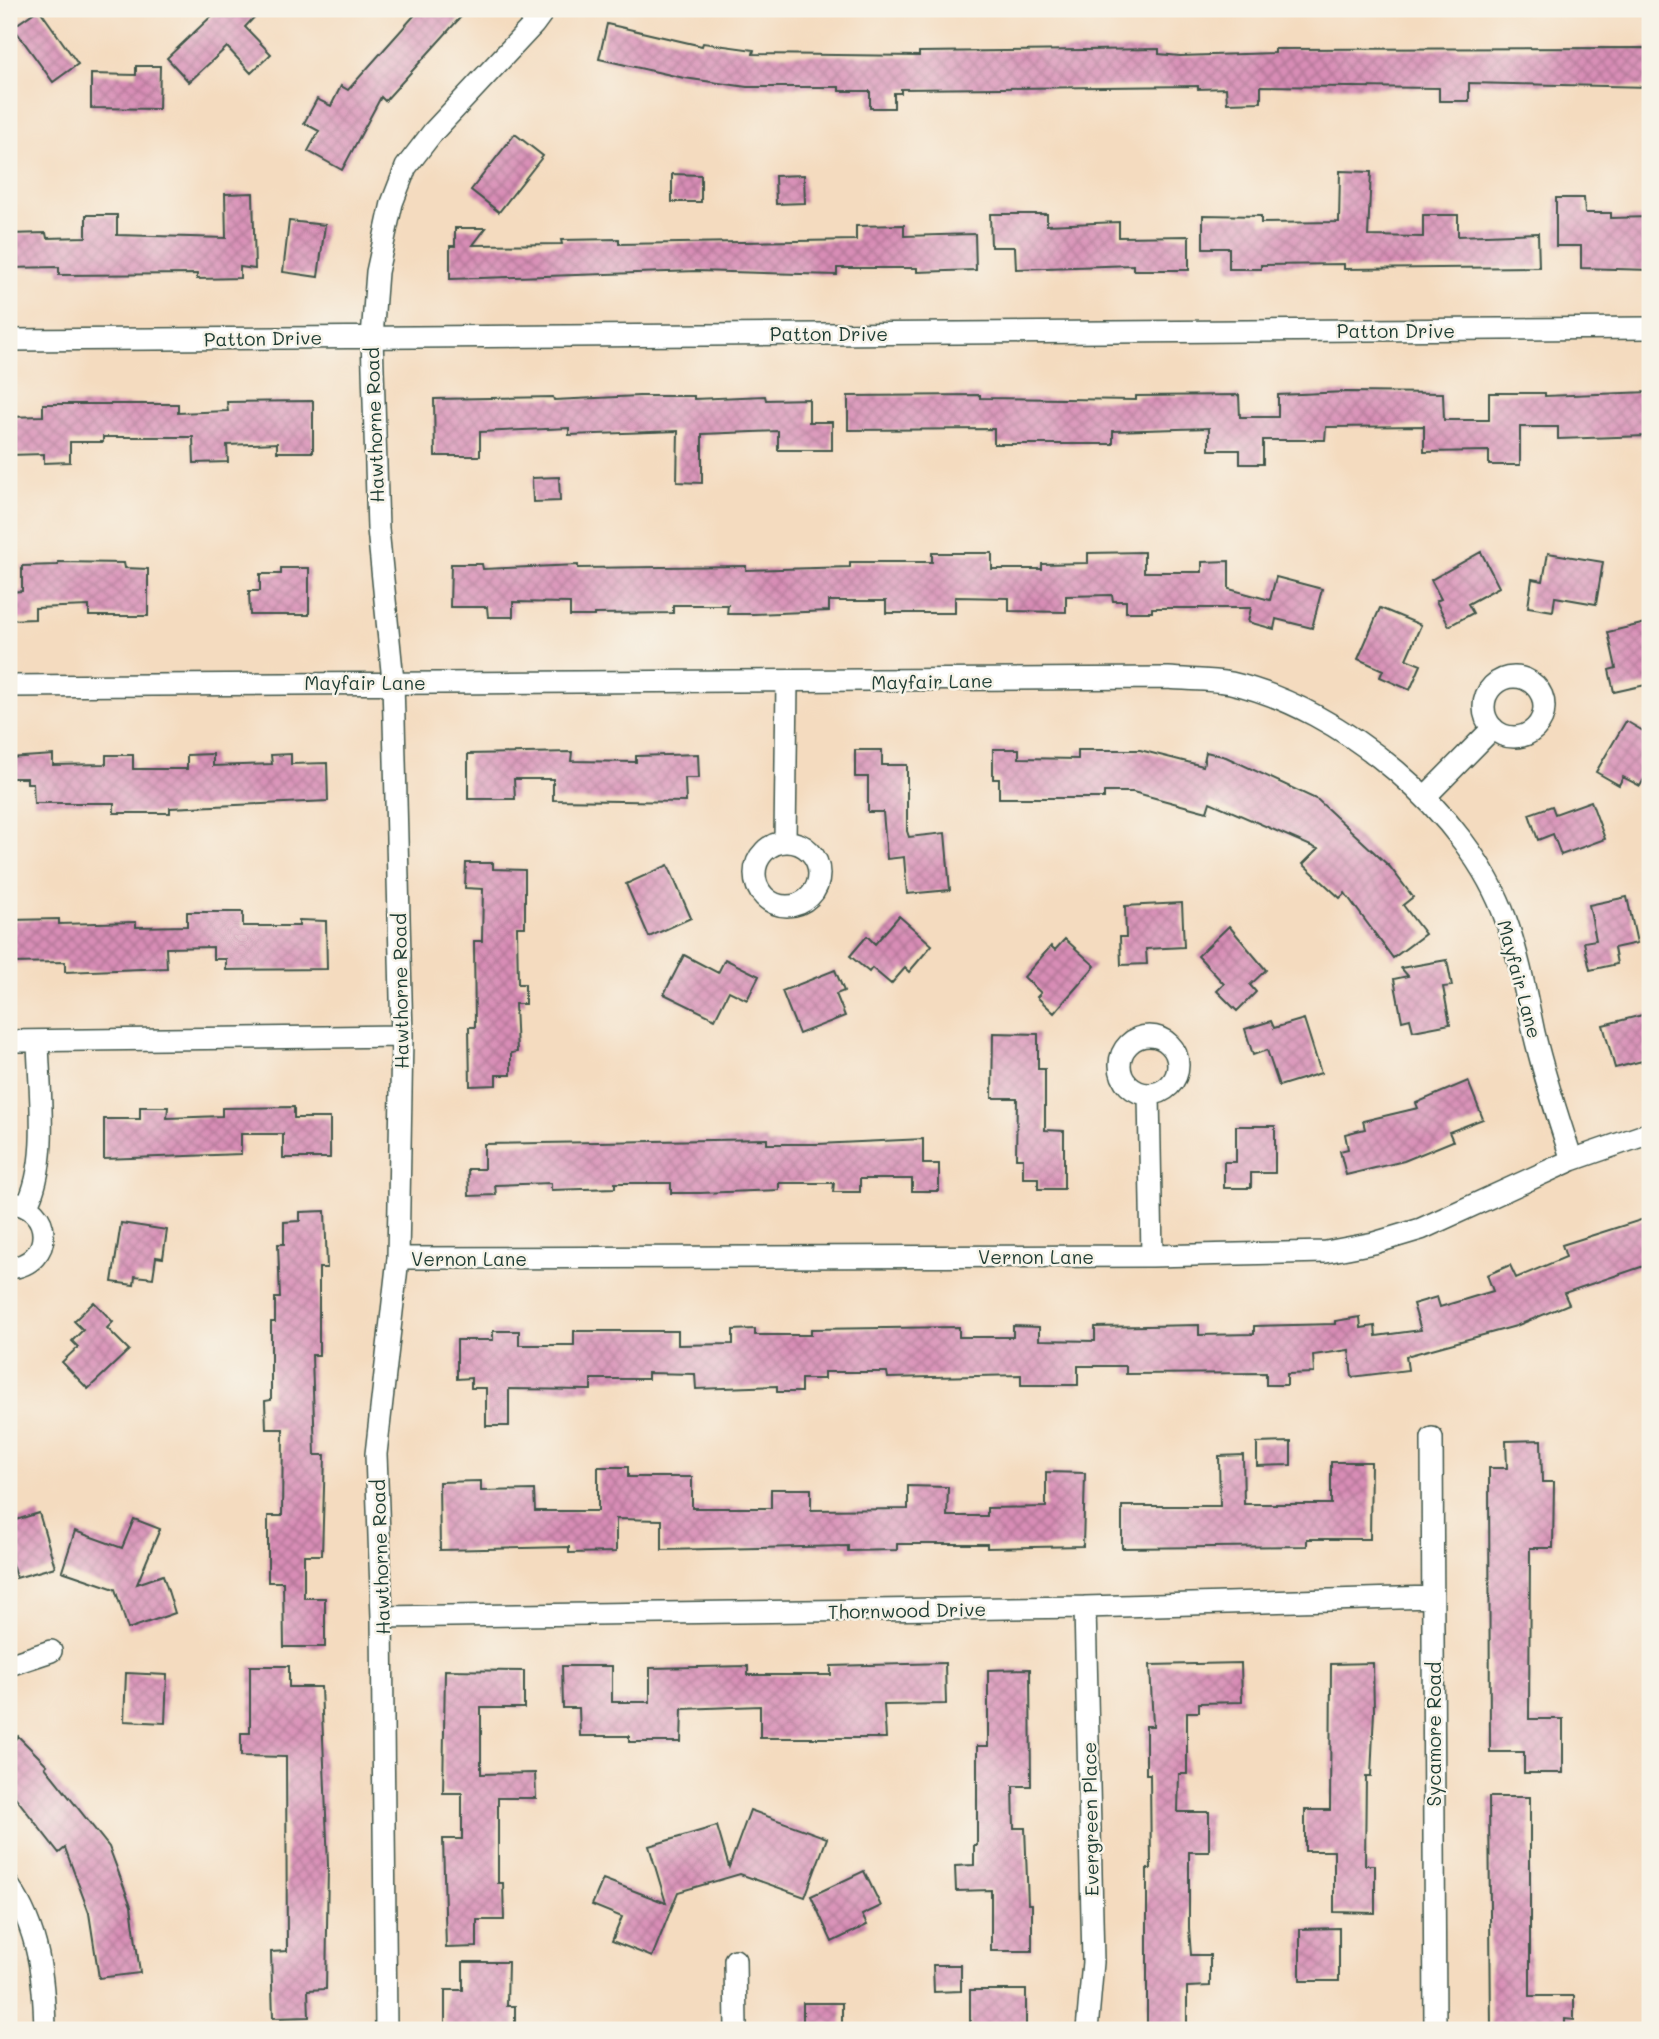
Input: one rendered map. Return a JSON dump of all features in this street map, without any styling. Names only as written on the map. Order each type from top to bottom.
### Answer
[{"type":"street","name":"Hawthorne Road","points":[[386,2030],[382,1617],[376,1454],[398,1258],[402,1036],[393,681],[377,516],[372,337],[377,272],[392,203],[406,167],[433,132],[545,9]]},
{"type":"street","name":"Patton Drive","points":[[9,340],[1650,328]]},
{"type":"street","name":"Mayfair Lane","points":[[9,687],[393,681],[788,682],[1168,678],[1231,683],[1334,725],[1379,757],[1425,797],[1483,872],[1506,918],[1521,969],[1547,1084],[1572,1160]]},
{"type":"street","points":[[785,841],[788,682]]},
{"type":"street","points":[[1425,797],[1493,728]]},
{"type":"street","points":[[9,1041],[402,1036]]},
{"type":"street","points":[[9,1268],[20,1267],[34,1259],[41,1249],[44,1234],[40,1220],[17,1205],[36,1188],[39,1167],[38,1041]]},
{"type":"street","points":[[1149,1095],[1152,1256]]},
{"type":"street","name":"Vernon Lane","points":[[398,1258],[1152,1256],[1326,1252],[1374,1244],[1421,1229],[1572,1160],[1650,1133]]},
{"type":"street","name":"Sycamore Road","points":[[1432,1438],[1435,2030]]},
{"type":"street","name":"Thornwood Drive","points":[[382,1617],[1085,1607],[1432,1597]]},
{"type":"street","name":"Evergreen Place","points":[[1085,1607],[1093,1962],[1087,2030]]},
{"type":"street","points":[[9,1665],[51,1651]]},
{"type":"street","points":[[9,1886],[28,1919],[37,1945],[44,1990],[45,2030]]},
{"type":"street","points":[[735,1960],[736,2030]]},
{"type":"building","points":[[39,9],[78,64],[53,82],[13,27]]},
{"type":"building","points":[[219,9],[262,9],[245,27],[271,54],[251,73],[227,47],[189,82],[167,58]]},
{"type":"building","points":[[420,9],[468,9],[385,101],[381,97],[342,170],[308,151],[319,131],[304,123],[317,99],[331,106],[341,86],[348,90]]},
{"type":"building","points":[[607,24],[702,46],[703,43],[754,50],[753,54],[919,56],[919,52],[1159,49],[1159,54],[1180,56],[1275,53],[1275,49],[1650,48],[1650,87],[1469,83],[1469,101],[1439,101],[1439,88],[1261,86],[1261,102],[1227,103],[1226,88],[1198,89],[1198,86],[901,89],[901,93],[894,93],[894,108],[870,108],[870,91],[839,91],[839,87],[747,87],[684,78],[599,59]]},
{"type":"building","points":[[136,66],[160,66],[159,109],[91,108],[91,74],[136,75]]},
{"type":"building","points":[[515,134],[543,156],[499,212],[471,190]]},
{"type":"building","points":[[1340,171],[1371,172],[1368,236],[1423,237],[1423,215],[1458,215],[1458,236],[1538,233],[1539,267],[1344,269],[1344,264],[1261,265],[1261,269],[1229,269],[1229,248],[1203,248],[1203,215],[1261,216],[1261,223],[1339,222]]},
{"type":"building","points":[[672,174],[701,175],[701,202],[672,202]]},
{"type":"building","points":[[804,175],[805,203],[776,204],[775,176]]},
{"type":"building","points":[[253,193],[255,269],[240,267],[240,278],[197,279],[197,274],[59,275],[59,267],[9,268],[9,234],[46,233],[47,238],[86,237],[86,215],[117,215],[117,235],[226,238],[225,194]]},
{"type":"building","points":[[1556,198],[1584,198],[1585,213],[1611,213],[1611,218],[1650,217],[1650,270],[1581,268],[1581,246],[1556,246]]},
{"type":"building","points":[[990,214],[1047,214],[1047,225],[1119,222],[1119,237],[1189,236],[1189,270],[1133,270],[1133,265],[1016,269],[1015,247],[991,247]]},
{"type":"building","points":[[289,221],[325,225],[318,277],[283,272]]},
{"type":"building","points":[[904,225],[904,236],[975,234],[976,270],[917,272],[917,268],[837,268],[837,275],[697,271],[450,279],[450,246],[455,246],[455,228],[486,228],[473,245],[562,244],[561,240],[619,239],[619,244],[856,240],[856,226]]},
{"type":"building","points":[[1346,392],[1443,393],[1444,420],[1489,420],[1489,393],[1545,393],[1545,396],[1650,392],[1650,427],[1646,427],[1646,436],[1558,439],[1558,427],[1520,427],[1520,465],[1489,465],[1489,451],[1424,452],[1424,426],[1326,427],[1325,440],[1263,440],[1263,464],[1240,464],[1240,450],[1209,450],[1209,428],[1113,431],[1113,444],[994,444],[994,429],[848,430],[848,396],[980,395],[980,398],[1136,400],[1136,396],[1239,395],[1240,417],[1278,417],[1278,395]]},
{"type":"building","points":[[694,396],[694,399],[765,396],[766,400],[809,399],[809,422],[832,422],[832,450],[778,450],[778,431],[702,434],[702,483],[677,482],[678,431],[569,435],[569,428],[480,432],[480,456],[435,456],[434,399],[553,397],[554,400]]},
{"type":"building","points":[[313,401],[313,452],[277,452],[277,443],[227,445],[228,462],[194,463],[193,437],[103,437],[103,442],[70,442],[70,462],[44,463],[44,454],[9,455],[9,417],[43,416],[43,404],[178,404],[178,413],[228,411],[227,402]]},
{"type":"building","points":[[559,477],[560,501],[533,502],[532,478]]},
{"type":"building","points":[[1144,552],[1144,572],[1202,572],[1202,562],[1229,561],[1229,589],[1270,600],[1276,577],[1322,589],[1312,628],[1276,619],[1274,629],[1248,622],[1251,608],[1152,608],[1152,612],[1126,612],[1126,601],[1113,601],[1112,595],[1066,596],[1066,612],[1009,611],[1009,598],[955,597],[955,613],[886,613],[886,601],[829,601],[829,611],[753,614],[727,614],[728,605],[673,605],[673,613],[570,616],[570,603],[513,602],[513,617],[488,617],[487,607],[450,607],[451,564],[482,564],[483,569],[578,565],[578,568],[746,566],[746,570],[850,567],[850,562],[932,562],[932,553],[992,553],[992,569],[1042,569],[1042,564],[1088,563],[1088,553]]},
{"type":"building","points":[[1481,552],[1499,587],[1468,604],[1473,613],[1449,626],[1436,601],[1441,599],[1431,580]]},
{"type":"building","points":[[1548,553],[1603,562],[1596,604],[1555,597],[1553,611],[1528,607],[1532,579],[1543,581]]},
{"type":"building","points":[[58,562],[124,563],[125,568],[148,569],[148,616],[89,616],[89,606],[35,608],[35,619],[9,620],[9,592],[22,591],[22,566],[58,565]]},
{"type":"building","points":[[281,568],[309,568],[309,615],[250,615],[249,591],[260,591],[260,574],[281,574]]},
{"type":"building","points":[[1380,608],[1421,625],[1406,659],[1421,665],[1410,690],[1380,677],[1383,670],[1358,659]]},
{"type":"building","points":[[1650,622],[1650,684],[1614,692],[1609,670],[1616,668],[1608,632]]},
{"type":"building","points":[[1626,721],[1650,735],[1650,769],[1640,786],[1623,777],[1619,785],[1596,772]]},
{"type":"building","points":[[993,749],[1019,749],[1019,758],[1078,759],[1078,750],[1140,750],[1203,766],[1206,752],[1226,757],[1318,800],[1390,867],[1413,897],[1403,905],[1425,934],[1393,958],[1345,893],[1340,898],[1303,864],[1318,849],[1210,802],[1207,812],[1133,792],[1104,792],[1104,798],[999,798],[999,779],[993,779]]},
{"type":"building","points":[[855,750],[882,750],[882,765],[907,765],[909,837],[945,833],[950,890],[907,894],[904,857],[887,859],[883,812],[868,812],[868,777],[855,777]]},
{"type":"building","points":[[572,752],[571,761],[636,762],[636,756],[698,754],[699,778],[685,778],[686,802],[553,800],[553,779],[514,779],[515,799],[468,799],[468,754]]},
{"type":"building","points":[[213,754],[213,766],[272,764],[271,755],[291,754],[291,764],[327,763],[328,801],[170,808],[170,813],[114,813],[114,803],[34,803],[33,783],[27,783],[27,778],[9,778],[9,758],[53,755],[53,765],[106,764],[106,755],[133,755],[133,769],[187,769],[187,755]]},
{"type":"building","points":[[1591,801],[1605,839],[1561,855],[1553,834],[1538,840],[1529,814],[1552,806],[1555,814]]},
{"type":"building","points":[[466,863],[493,863],[493,869],[525,870],[525,927],[517,927],[518,984],[525,984],[525,1004],[515,1004],[517,1052],[511,1053],[511,1075],[496,1075],[496,1085],[470,1086],[469,1027],[475,1027],[474,941],[482,941],[483,889],[465,888]]},
{"type":"building","points":[[668,865],[691,918],[649,937],[626,884]]},
{"type":"building","points":[[1627,897],[1637,943],[1614,948],[1617,964],[1590,970],[1584,942],[1596,940],[1589,905]]},
{"type":"building","points":[[1182,903],[1184,947],[1146,949],[1147,964],[1121,965],[1120,937],[1126,937],[1125,906]]},
{"type":"building","points":[[187,912],[243,912],[243,926],[299,926],[299,920],[326,921],[327,969],[226,970],[226,959],[213,959],[213,947],[166,948],[167,968],[65,972],[65,962],[9,963],[9,920],[59,919],[59,924],[136,922],[136,927],[187,926]]},
{"type":"building","points":[[899,916],[932,945],[909,972],[905,968],[891,984],[872,968],[869,972],[850,956],[867,936],[875,944]]},
{"type":"building","points":[[1229,926],[1266,970],[1250,985],[1256,992],[1237,1011],[1217,991],[1224,984],[1198,956]]},
{"type":"building","points":[[1065,939],[1095,966],[1054,1013],[1037,997],[1041,993],[1024,977],[1051,946],[1055,950]]},
{"type":"building","points":[[684,955],[718,973],[725,959],[759,976],[747,1000],[729,991],[715,1019],[664,994]]},
{"type":"building","points":[[1447,960],[1452,986],[1443,987],[1450,1024],[1413,1031],[1410,1019],[1402,1021],[1394,979],[1408,976],[1401,968]]},
{"type":"building","points":[[835,970],[844,991],[836,994],[845,1016],[799,1034],[782,991]]},
{"type":"building","points":[[1650,1013],[1650,1059],[1615,1068],[1603,1025]]},
{"type":"building","points":[[1304,1019],[1321,1073],[1279,1086],[1267,1050],[1253,1055],[1245,1029],[1271,1021],[1274,1028]]},
{"type":"building","points":[[993,1033],[1038,1034],[1038,1069],[1045,1069],[1045,1130],[1064,1131],[1064,1189],[1038,1189],[1038,1178],[1023,1178],[1023,1158],[1016,1158],[1017,1098],[992,1098]]},
{"type":"building","points":[[1468,1081],[1483,1119],[1449,1132],[1453,1141],[1404,1161],[1346,1175],[1340,1151],[1348,1149],[1345,1134],[1365,1129],[1363,1121],[1418,1108],[1416,1103]]},
{"type":"building","points":[[140,1107],[168,1107],[167,1118],[222,1116],[222,1108],[294,1107],[294,1118],[330,1118],[330,1158],[283,1158],[283,1134],[241,1134],[241,1154],[104,1159],[104,1119],[140,1119]]},
{"type":"building","points":[[1236,1126],[1275,1126],[1275,1173],[1251,1173],[1251,1188],[1224,1188],[1224,1162],[1236,1162]]},
{"type":"building","points":[[767,1139],[767,1144],[818,1144],[923,1139],[923,1164],[939,1164],[939,1191],[912,1191],[912,1179],[860,1179],[860,1192],[833,1192],[834,1183],[779,1183],[779,1190],[671,1193],[671,1183],[615,1183],[615,1188],[551,1190],[551,1183],[495,1185],[496,1195],[469,1196],[468,1169],[484,1169],[484,1144]]},
{"type":"building","points":[[325,1211],[327,1268],[319,1268],[319,1355],[312,1355],[315,1455],[325,1455],[322,1555],[304,1555],[304,1598],[325,1598],[325,1647],[284,1647],[283,1582],[268,1582],[268,1516],[282,1516],[283,1429],[266,1429],[265,1401],[271,1400],[271,1322],[275,1322],[275,1298],[280,1298],[278,1244],[284,1244],[284,1222],[300,1221],[300,1212]]},
{"type":"building","points":[[1650,1217],[1650,1264],[1564,1293],[1569,1304],[1516,1326],[1406,1356],[1408,1370],[1352,1377],[1349,1350],[1313,1355],[1314,1373],[1287,1374],[1287,1385],[1266,1385],[1266,1373],[1126,1374],[1126,1366],[1078,1366],[1078,1385],[1021,1385],[1021,1375],[888,1378],[887,1372],[824,1372],[824,1379],[801,1379],[801,1392],[777,1392],[777,1386],[696,1389],[695,1374],[648,1373],[648,1379],[591,1379],[591,1390],[509,1389],[509,1426],[486,1426],[486,1388],[471,1388],[471,1378],[457,1379],[457,1340],[493,1340],[493,1331],[519,1331],[519,1345],[574,1345],[574,1331],[678,1331],[678,1345],[733,1344],[733,1330],[755,1329],[755,1335],[811,1335],[811,1329],[959,1327],[959,1337],[1013,1337],[1013,1326],[1039,1327],[1039,1340],[1095,1341],[1095,1327],[1199,1325],[1199,1335],[1254,1334],[1254,1326],[1335,1324],[1335,1321],[1360,1317],[1361,1328],[1375,1326],[1376,1336],[1421,1330],[1413,1304],[1437,1297],[1440,1307],[1493,1291],[1487,1275],[1510,1265],[1516,1278],[1566,1257],[1562,1245]]},
{"type":"building","points":[[121,1223],[167,1230],[163,1258],[156,1257],[153,1278],[135,1276],[134,1285],[112,1282]]},
{"type":"building","points":[[94,1302],[113,1322],[107,1328],[129,1350],[88,1389],[62,1362],[78,1347],[72,1341],[83,1330],[74,1321]]},
{"type":"building","points":[[1541,1440],[1542,1482],[1554,1482],[1553,1548],[1530,1548],[1529,1719],[1563,1719],[1563,1773],[1524,1773],[1524,1752],[1490,1752],[1489,1468],[1507,1468],[1506,1441]]},
{"type":"building","points":[[1291,1442],[1291,1465],[1257,1466],[1257,1443]]},
{"type":"building","points":[[1243,1455],[1244,1504],[1331,1504],[1331,1462],[1371,1462],[1370,1539],[1307,1539],[1307,1546],[1122,1548],[1122,1506],[1220,1506],[1219,1456]]},
{"type":"building","points":[[598,1467],[628,1467],[628,1477],[692,1477],[692,1508],[771,1508],[771,1489],[811,1489],[811,1510],[908,1509],[908,1486],[948,1487],[947,1516],[987,1516],[987,1508],[1046,1507],[1046,1472],[1085,1473],[1083,1546],[987,1548],[987,1544],[897,1544],[897,1550],[848,1551],[848,1546],[662,1550],[662,1520],[616,1519],[616,1552],[569,1553],[569,1547],[440,1550],[439,1482],[481,1481],[481,1491],[534,1490],[535,1511],[598,1511]]},
{"type":"building","points":[[39,1513],[55,1567],[16,1578],[9,1554],[9,1522]]},
{"type":"building","points":[[134,1519],[160,1529],[137,1584],[163,1575],[175,1613],[128,1629],[115,1589],[62,1571],[75,1531],[122,1548]]},
{"type":"building","points":[[945,1663],[946,1704],[884,1705],[886,1738],[760,1738],[760,1706],[682,1709],[681,1742],[629,1742],[629,1736],[580,1736],[579,1708],[563,1708],[562,1666],[612,1666],[612,1702],[650,1702],[650,1668],[748,1666],[748,1675],[831,1675],[831,1666]]},
{"type":"building","points":[[1241,1663],[1242,1702],[1199,1703],[1199,1712],[1187,1712],[1187,1774],[1179,1774],[1178,1812],[1209,1812],[1209,1852],[1189,1852],[1189,1928],[1191,1955],[1210,1955],[1210,1986],[1187,1987],[1187,2030],[1147,2030],[1147,1869],[1151,1869],[1150,1774],[1146,1774],[1146,1726],[1153,1726],[1150,1665]]},
{"type":"building","points":[[1373,1663],[1374,1711],[1371,1776],[1366,1776],[1365,1865],[1375,1865],[1375,1913],[1334,1912],[1334,1851],[1305,1851],[1305,1810],[1330,1810],[1331,1664]]},
{"type":"building","points":[[250,1666],[289,1666],[289,1687],[321,1687],[328,1866],[326,1989],[308,1990],[309,2017],[273,2018],[271,1952],[287,1951],[286,1757],[241,1756],[241,1733],[250,1733]]},
{"type":"building","points":[[1030,1669],[1031,1786],[1013,1786],[1014,1828],[1025,1828],[1028,1904],[1032,1904],[1032,1951],[991,1951],[991,1890],[956,1891],[955,1866],[974,1865],[974,1845],[977,1845],[977,1746],[988,1746],[988,1670]]},
{"type":"building","points":[[445,1670],[524,1671],[524,1708],[481,1708],[481,1774],[535,1773],[536,1798],[498,1798],[498,1883],[503,1883],[504,1920],[477,1920],[477,1947],[446,1948],[443,1839],[462,1839],[462,1793],[443,1793]]},
{"type":"building","points":[[126,1673],[167,1675],[165,1723],[124,1721]]},
{"type":"building","points":[[18,1736],[47,1765],[45,1767],[109,1847],[131,1906],[140,1973],[99,1978],[89,1913],[65,1848],[59,1853],[9,1789],[9,1746]]},
{"type":"building","points":[[1489,1797],[1530,1797],[1530,1996],[1574,1996],[1574,2020],[1565,2019],[1565,2030],[1491,2030]]},
{"type":"building","points":[[750,1810],[827,1838],[805,1897],[740,1874],[678,1892],[652,1957],[612,1941],[622,1917],[592,1905],[603,1879],[666,1903],[649,1846],[717,1826],[729,1867]]},
{"type":"building","points":[[864,1871],[881,1906],[862,1915],[867,1925],[832,1942],[811,1896]]},
{"type":"building","points":[[1339,1928],[1339,1981],[1300,1981],[1300,1929]]},
{"type":"building","points":[[463,1962],[508,1962],[507,2006],[515,2006],[515,2028],[445,2027],[445,1990],[463,1990]]},
{"type":"building","points":[[933,1965],[961,1965],[961,1991],[934,1992]]},
{"type":"building","points":[[970,1990],[1026,1990],[1026,2030],[970,2030]]},
{"type":"building","points":[[803,2003],[842,2003],[842,2030],[803,2030]]}]
